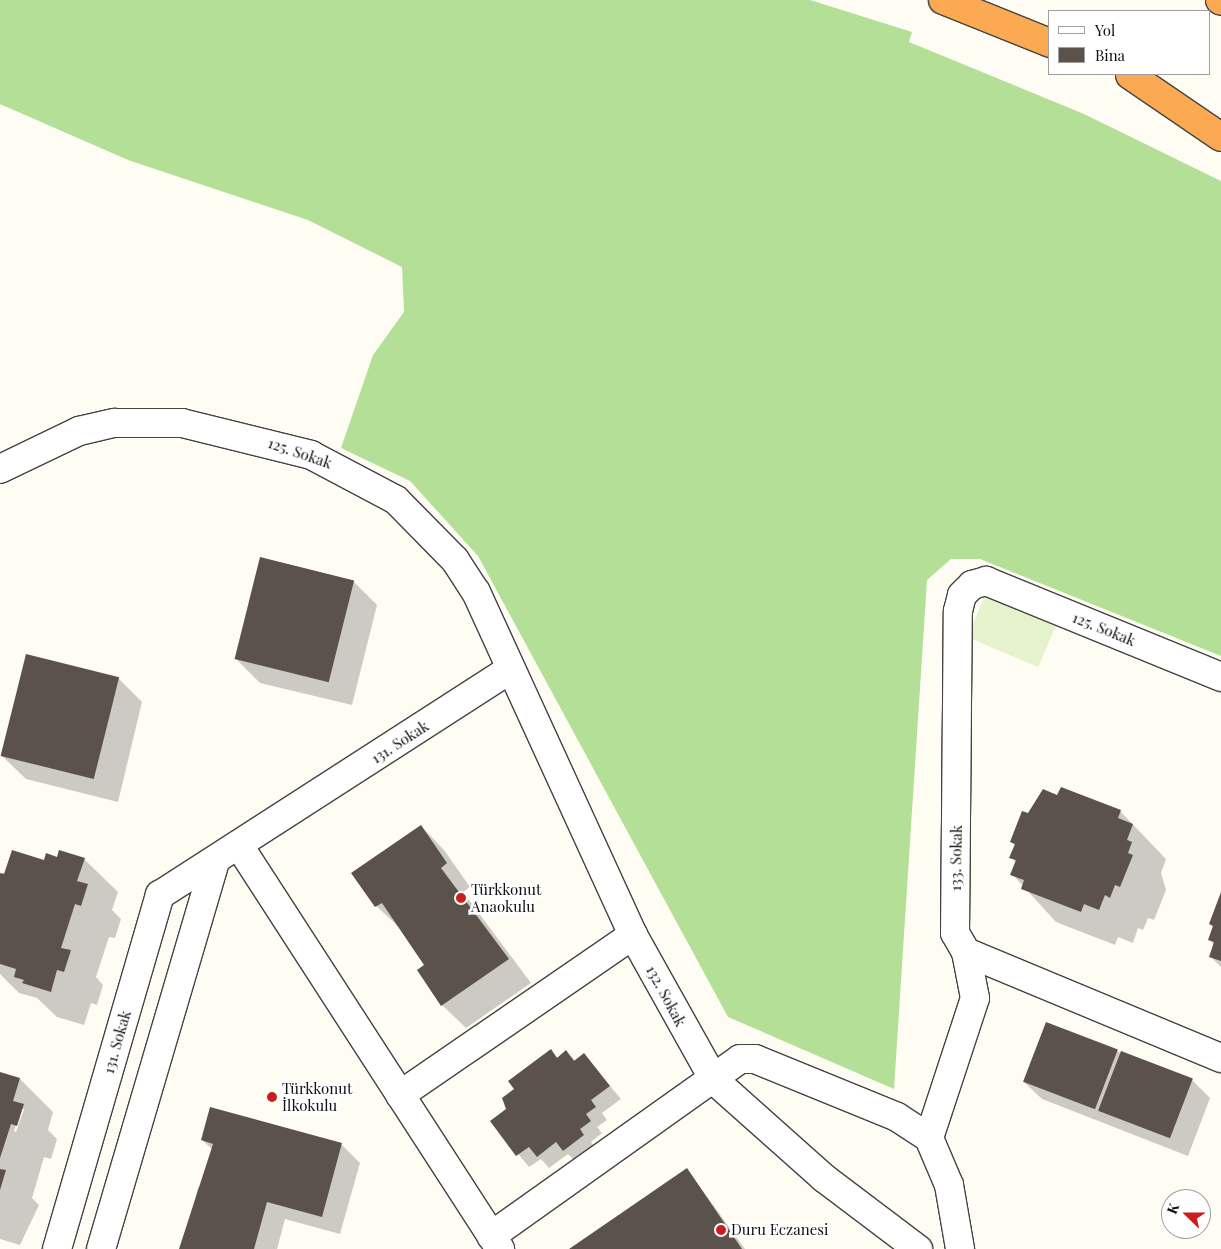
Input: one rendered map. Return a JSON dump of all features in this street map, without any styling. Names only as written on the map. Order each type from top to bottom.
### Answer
[{"type":"highway","points":[[943,0],[1048,42]]},
{"type":"highway","points":[[1130,75],[1221,137]]},
{"type":"highway","points":[[1131,75],[1221,116]]},
{"type":"street","name":"125. Sokak","points":[[0,469],[79,431],[150,421],[218,428],[312,455],[369,482],[428,529],[476,592],[511,669]]},
{"type":"street","name":"125. Sokak","points":[[986,581],[1221,677]]},
{"type":"street","name":"133. Sokak","points":[[930,1138],[975,998],[966,952],[955,933],[958,611],[962,595],[972,585],[986,581]]},
{"type":"street","name":"131. Sokak","points":[[58,1249],[160,895],[214,864],[511,669]]},
{"type":"street","name":"132. Sokak","points":[[511,669],[633,935],[714,1080],[824,1178],[918,1249]]},
{"type":"street","points":[[240,847],[496,1242],[714,1080],[729,1063],[754,1059],[896,1117],[930,1138],[949,1185],[960,1249]]},
{"type":"street","points":[[100,1249],[214,864]]},
{"type":"street","points":[[400,1095],[633,935]]},
{"type":"street","points":[[966,952],[1221,1058]]},
{"type":"green space","points":[[0,0],[810,0],[912,32],[909,42],[1084,114],[1221,181],[1221,656],[980,559],[951,559],[927,580],[894,1089],[728,1017],[478,556],[410,481],[341,448],[373,355],[404,312],[402,267],[308,220],[128,160],[0,104]]},
{"type":"green space","points":[[987,591],[1058,621],[1038,667],[967,637]]},
{"type":"building","points":[[260,557],[354,580],[329,682],[235,659]]},
{"type":"building","points":[[26,654],[119,677],[94,779],[1,756]]},
{"type":"building","points":[[1061,787],[1121,810],[1118,818],[1133,824],[1127,840],[1132,842],[1128,853],[1133,855],[1120,887],[1115,885],[1110,898],[1105,895],[1099,910],[1084,904],[1081,912],[1021,889],[1024,880],[1010,875],[1016,860],[1009,858],[1015,844],[1010,842],[1022,811],[1028,813],[1043,789],[1057,795]]},
{"type":"building","points":[[421,825],[447,863],[441,868],[509,959],[441,1006],[417,970],[424,965],[382,903],[375,907],[351,873]]},
{"type":"building","points":[[12,850],[44,860],[46,853],[57,857],[59,850],[85,858],[77,881],[88,884],[81,906],[75,904],[61,948],[71,950],[64,972],[57,970],[51,992],[22,983],[24,980],[14,977],[16,969],[0,964],[0,873],[4,874]]},
{"type":"building","points":[[1221,892],[1221,961],[1209,957],[1214,942],[1208,940],[1213,926],[1209,924]]},
{"type":"building","points":[[1046,1022],[1118,1050],[1095,1109],[1023,1082]]},
{"type":"building","points":[[551,1049],[557,1058],[566,1050],[574,1061],[584,1053],[610,1086],[591,1100],[596,1107],[586,1114],[591,1121],[580,1129],[584,1135],[563,1151],[556,1142],[537,1157],[529,1147],[516,1156],[490,1121],[506,1109],[502,1098],[514,1089],[508,1081]]},
{"type":"building","points":[[1121,1051],[1193,1079],[1170,1138],[1098,1111]]},
{"type":"building","points":[[0,1072],[20,1078],[13,1101],[24,1104],[17,1126],[11,1124],[0,1158]]},
{"type":"building","points":[[210,1107],[342,1143],[322,1217],[267,1202],[254,1249],[179,1249],[213,1144],[201,1140]]},
{"type":"building","points":[[687,1168],[742,1249],[569,1249]]},
{"type":"building","points":[[0,1169],[6,1170],[0,1190]]},
{"type":"place","name":"Türkkonut Anaokulu","points":[[461,898]]},
{"type":"place","name":"Türkkonut İlkokulu","points":[[272,1097]]},
{"type":"place","name":"Duru Eczanesi","points":[[721,1230]]}]
